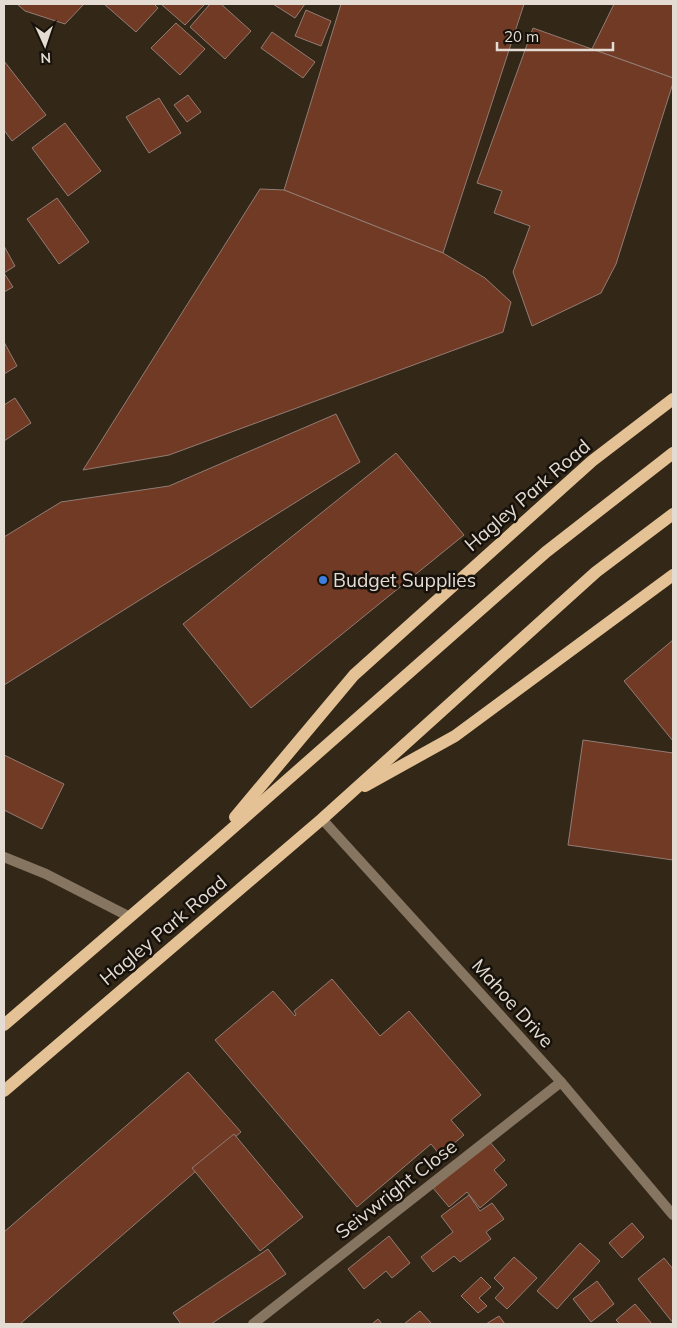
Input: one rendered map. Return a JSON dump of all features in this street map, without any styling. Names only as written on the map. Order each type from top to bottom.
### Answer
[{"type":"main road","name":"Hagley Park Road","points":[[210,848],[354,675],[592,461],[673,399]]},
{"type":"main road","name":"Hagley Park Road","points":[[4,1025],[210,848],[546,552],[673,453]]},
{"type":"main road","name":"Hagley Park Road","points":[[4,1091],[322,820],[345,797],[596,572],[673,514]]},
{"type":"main road","name":"Hagley Park Road","points":[[345,797],[455,736],[673,574]]},
{"type":"street","name":"Mahoe Drive","points":[[322,820],[561,1082],[673,1215]]},
{"type":"street","points":[[4,858],[46,874],[130,917]]},
{"type":"street","name":"Seivwright Close","points":[[253,1324],[561,1082]]},
{"type":"building","points":[[17,4],[84,4],[65,24],[25,11]]},
{"type":"building","points":[[104,4],[154,4],[158,8],[136,32]]},
{"type":"building","points":[[161,4],[205,4],[185,25]]},
{"type":"building","points":[[210,4],[221,4],[251,31],[225,59],[190,27]]},
{"type":"building","points":[[273,4],[305,4],[295,18]]},
{"type":"building","points":[[341,4],[524,4],[443,253],[284,190]]},
{"type":"building","points":[[614,4],[673,4],[673,78],[592,49]]},
{"type":"building","points":[[306,10],[331,21],[321,46],[295,36]]},
{"type":"building","points":[[176,23],[205,49],[180,75],[151,48]]},
{"type":"building","points":[[533,28],[673,78],[673,83],[616,264],[601,293],[532,326],[513,272],[530,226],[494,213],[502,191],[477,183]]},
{"type":"building","points":[[272,32],[315,62],[303,78],[261,48]]},
{"type":"building","points":[[4,61],[46,115],[12,141],[4,130]]},
{"type":"building","points":[[188,95],[201,112],[187,122],[174,105]]},
{"type":"building","points":[[159,98],[181,133],[149,153],[126,117]]},
{"type":"building","points":[[65,123],[101,171],[68,196],[32,148]]},
{"type":"building","points":[[260,189],[284,190],[443,253],[485,278],[511,302],[503,332],[169,455],[83,470]]},
{"type":"building","points":[[57,198],[89,242],[59,264],[27,219]]},
{"type":"building","points":[[4,246],[15,266],[4,273]]},
{"type":"building","points":[[4,273],[13,287],[4,292]]},
{"type":"building","points":[[4,342],[17,366],[4,374]]},
{"type":"building","points":[[15,398],[31,423],[4,441],[4,405]]},
{"type":"building","points":[[336,414],[360,462],[4,685],[4,537],[61,502],[169,486]]},
{"type":"building","name":"Budget Supplies","points":[[396,453],[464,535],[251,708],[183,624]]},
{"type":"building","points":[[673,640],[673,741],[624,681]]},
{"type":"building","points":[[583,740],[673,753],[673,860],[568,845]]},
{"type":"building","points":[[4,755],[64,784],[42,829],[4,810]]},
{"type":"building","points":[[332,979],[380,1036],[409,1011],[481,1095],[451,1120],[464,1135],[440,1155],[431,1144],[357,1207],[215,1040],[273,991],[295,1016],[294,1011]]},
{"type":"building","points":[[188,1072],[241,1132],[20,1324],[4,1324],[4,1232]]},
{"type":"building","points":[[234,1134],[303,1217],[260,1251],[192,1168]]},
{"type":"building","points":[[489,1141],[505,1160],[494,1170],[507,1185],[480,1208],[467,1192],[449,1207],[433,1188]]},
{"type":"building","points":[[469,1195],[480,1211],[492,1203],[504,1219],[486,1232],[491,1239],[460,1262],[454,1256],[433,1272],[421,1257],[453,1232],[441,1216]]},
{"type":"building","points":[[632,1223],[644,1237],[622,1258],[609,1243]]},
{"type":"building","points":[[389,1236],[410,1263],[392,1278],[386,1271],[364,1289],[348,1269]]},
{"type":"building","points":[[580,1243],[600,1261],[557,1309],[537,1291]]},
{"type":"building","points":[[268,1249],[286,1274],[211,1324],[181,1324],[173,1313]]},
{"type":"building","points":[[514,1257],[537,1278],[507,1309],[495,1298],[504,1288],[494,1278]]},
{"type":"building","points":[[664,1258],[673,1269],[673,1323],[638,1279]]},
{"type":"building","points":[[481,1277],[491,1287],[479,1298],[487,1306],[478,1313],[461,1296]]},
{"type":"building","points":[[597,1281],[614,1304],[591,1322],[573,1299]]},
{"type":"building","points":[[635,1304],[652,1324],[620,1324],[616,1320]]},
{"type":"building","points":[[420,1311],[432,1324],[404,1324]]},
{"type":"building","points":[[499,1316],[505,1324],[486,1324]]},
{"type":"building","points":[[378,1319],[382,1324],[372,1324]]},
{"type":"place","name":"Budget Supplies","points":[[323,580]]}]
